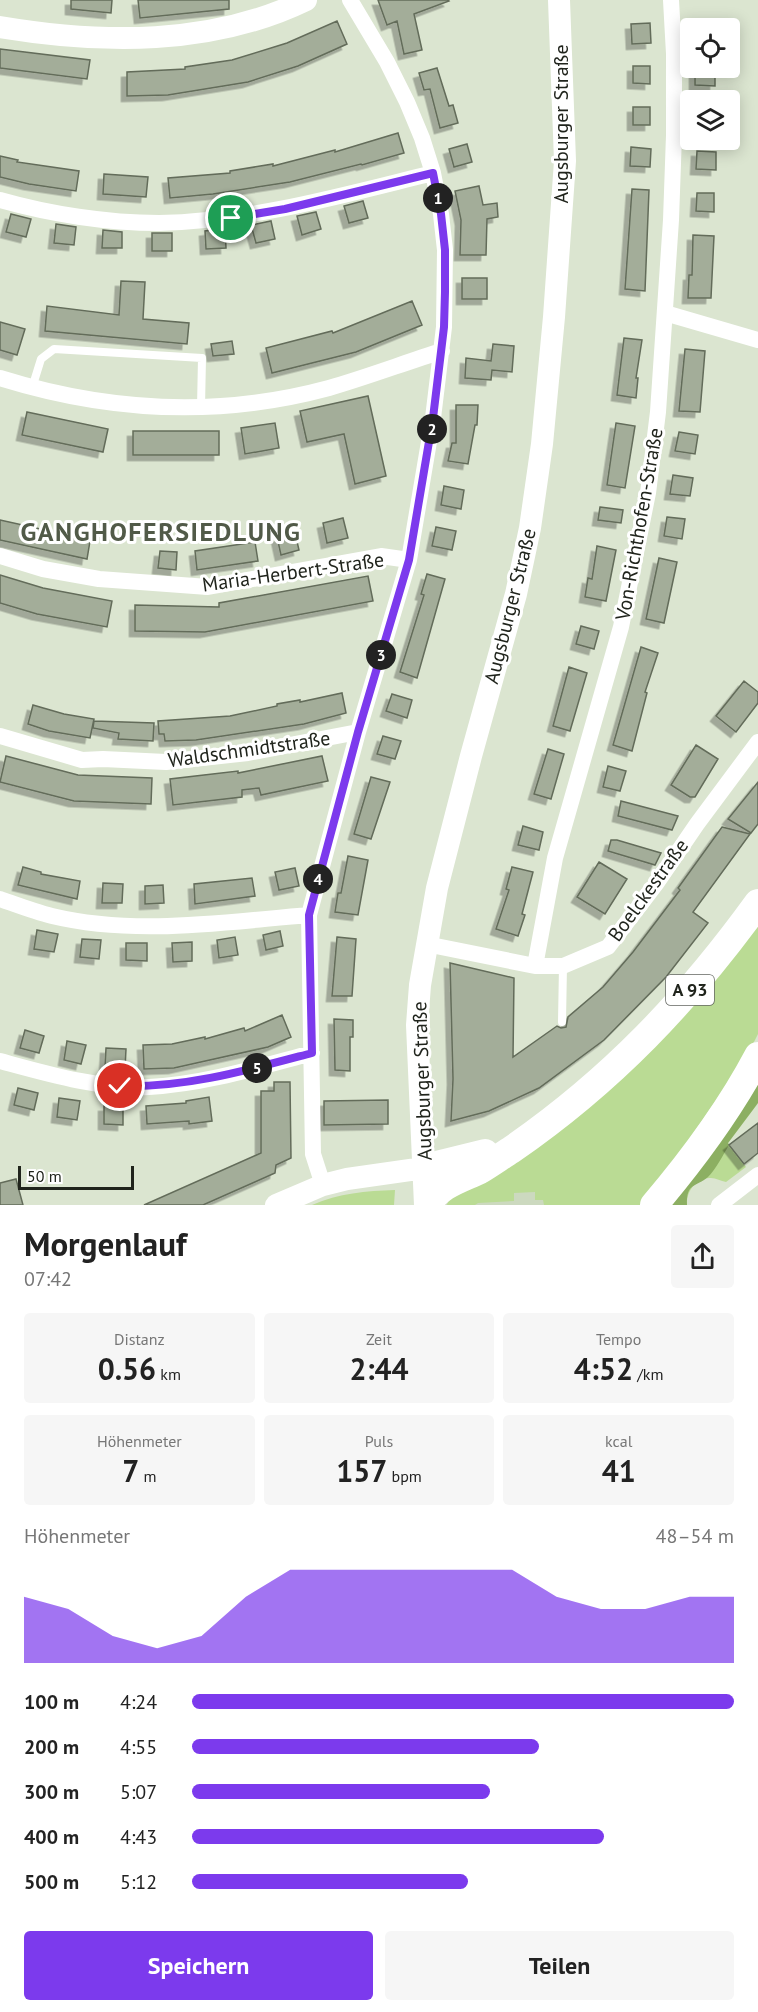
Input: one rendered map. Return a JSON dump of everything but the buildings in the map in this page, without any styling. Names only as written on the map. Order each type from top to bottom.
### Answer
[{"type":"highway","name":"A 93","points":[[427,1205],[444,1187],[488,1165],[531,1135],[580,1098],[633,1052],[692,988],[758,903]]},
{"type":"highway","points":[[654,1205],[698,1150],[758,1056]]},
{"type":"highway","name":"A 93","points":[[424,1168],[479,1155],[531,1135]]},
{"type":"street","points":[[0,27],[38,33],[94,37],[165,37],[257,21],[306,0]]},
{"type":"street","points":[[323,1185],[313,1154],[309,915],[358,732],[409,560],[433,418],[444,327],[445,250],[433,173],[422,138],[402,92],[350,0]]},
{"type":"street","name":"Augsburger Straße","points":[[427,1205],[417,1025],[426,944],[437,888],[465,778],[516,594],[530,528],[542,444],[565,160],[559,0]]},
{"type":"street","name":"Von-Richthofen-Straße","points":[[535,966],[555,858],[621,627],[648,493],[658,412],[675,135],[671,0]]},
{"type":"street","points":[[0,200],[85,218],[157,223],[231,218],[285,209],[433,173]]},
{"type":"street","points":[[665,313],[758,340]]},
{"type":"street","points":[[0,378],[81,399],[128,406],[165,409],[201,407],[246,404],[328,388],[442,351]]},
{"type":"street","name":"Maria-Herbert-Straße","points":[[0,556],[43,569],[99,579],[208,587],[381,556],[409,560]]},
{"type":"street","name":"Waldschmidtstraße","points":[[0,736],[82,760],[166,762],[248,753],[358,732]]},
{"type":"street","name":"Boelckestraße","points":[[426,944],[535,966],[563,966],[608,947],[758,742]]},
{"type":"street","points":[[0,899],[52,916],[106,924],[169,926],[309,915]]},
{"type":"street","points":[[0,1061],[55,1077],[120,1086],[147,1087],[230,1075],[312,1053]]},
{"type":"street","points":[[276,1205],[323,1185],[347,1179],[424,1168]]},
{"type":"street","points":[[719,1205],[758,1175]]},
{"type":"lane","points":[[32,388],[41,359],[54,349],[202,358],[201,407]]},
{"type":"lane","points":[[562,1022],[563,966]]},
{"type":"shaded area","points":[[562,1184],[565,1205],[440,1205],[443,1194]]},
{"type":"green space","points":[[758,921],[758,1034],[749,1052],[644,1205],[544,1205],[543,1200],[535,1200],[535,1192],[514,1193],[514,1201],[447,1205],[451,1190],[482,1177]]},
{"type":"green space","points":[[758,1075],[758,1103],[728,1143],[729,1145],[714,1170],[690,1189],[687,1205],[668,1205]]},
{"type":"green space","points":[[758,1103],[728,1143],[746,1167],[726,1182],[715,1178],[701,1180],[690,1190],[687,1205],[668,1205]]},
{"type":"green space","points":[[395,1190],[394,1205],[312,1205],[353,1193]]},
{"type":"district","name":"GANGHOFERSIEDLUNG","points":[[161,532]]},
{"type":"route","points":[[120,1086],[173,1085],[230,1075],[312,1053],[309,915],[358,732],[409,560],[433,418],[444,327],[445,250],[433,173],[285,209],[231,218]]}]
